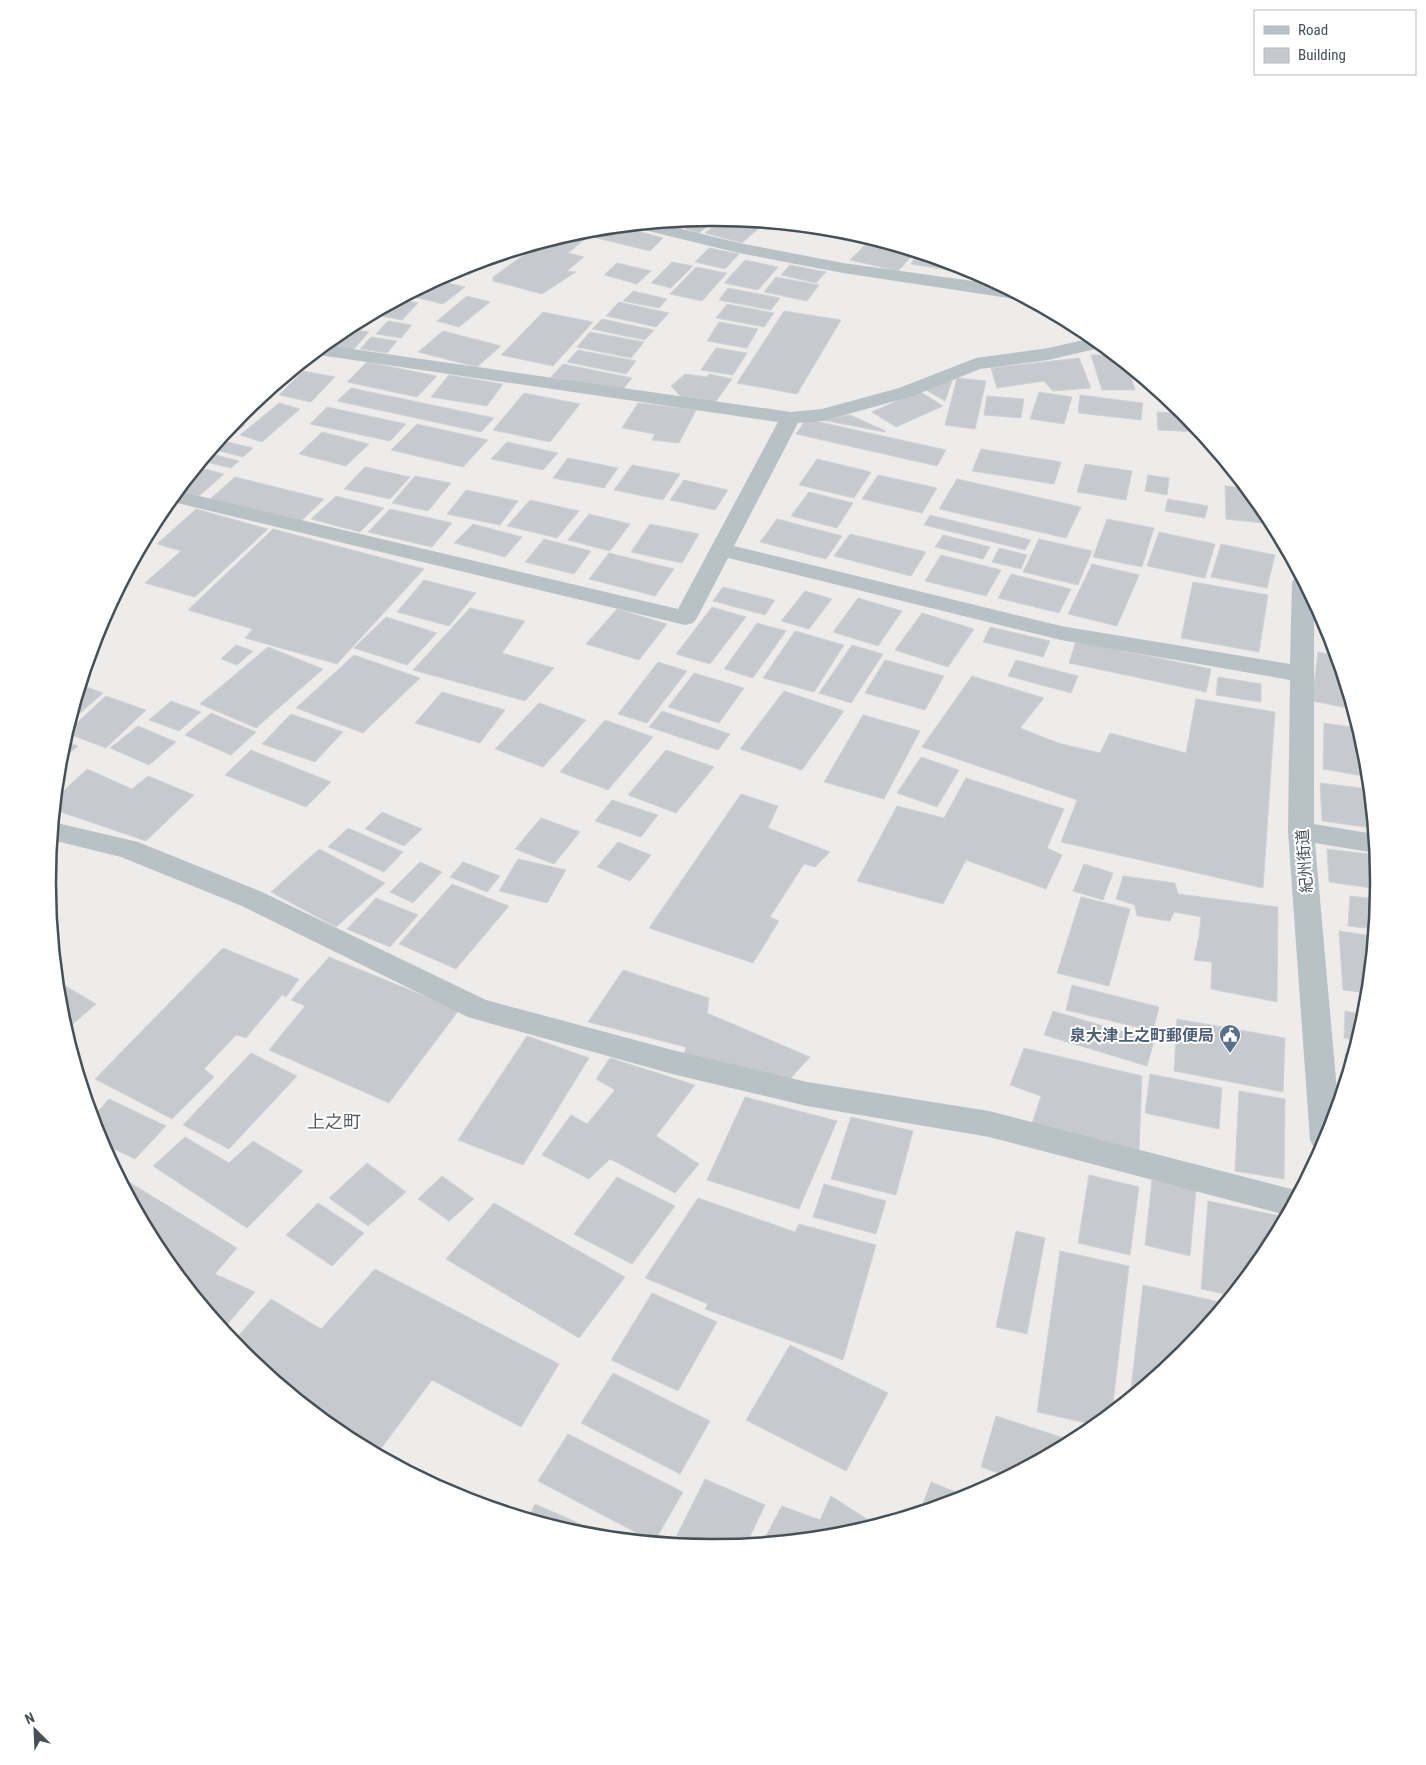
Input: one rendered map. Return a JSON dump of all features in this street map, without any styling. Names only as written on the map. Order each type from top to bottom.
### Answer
[{"type":"street","points":[[658,228],[739,248],[843,268],[997,290]]},
{"type":"street","points":[[327,351],[791,418],[823,415],[906,392],[976,364],[1048,354],[1090,344]]},
{"type":"street","points":[[181,498],[685,618],[791,418]]},
{"type":"street","points":[[721,550],[1061,633],[1303,674]]},
{"type":"street","name":"紀州街道","points":[[1303,594],[1301,832],[1325,1122]]},
{"type":"street","points":[[59,832],[128,849],[252,899],[478,1009],[676,1063],[779,1088],[989,1124],[1287,1201]]},
{"type":"street","points":[[1301,832],[1368,843]]},
{"type":"building","points":[[708,226],[699,233],[685,229],[688,227]]},
{"type":"building","points":[[714,226],[760,227],[742,243],[705,233]]},
{"type":"building","points":[[635,230],[663,238],[650,251],[592,237]]},
{"type":"building","points":[[587,238],[568,253],[584,257],[567,271],[576,272],[542,294],[493,281],[493,277],[525,254]]},
{"type":"building","points":[[865,245],[911,257],[898,271],[850,260]]},
{"type":"building","points":[[709,248],[739,254],[725,269],[695,262]]},
{"type":"building","points":[[915,258],[948,270],[911,264]]},
{"type":"building","points":[[745,260],[778,267],[758,290],[724,283]]},
{"type":"building","points":[[672,262],[693,266],[671,288],[651,283]]},
{"type":"building","points":[[617,263],[651,271],[637,284],[604,275]]},
{"type":"building","points":[[790,265],[826,272],[816,283],[781,275]]},
{"type":"building","points":[[696,267],[727,273],[702,301],[670,294]]},
{"type":"building","points":[[776,277],[819,285],[807,301],[764,292]]},
{"type":"building","points":[[447,283],[465,287],[443,304],[415,297]]},
{"type":"building","points":[[728,288],[780,298],[771,310],[719,300]]},
{"type":"building","points":[[633,291],[667,299],[659,308],[623,301]]},
{"type":"building","points":[[467,296],[490,302],[459,327],[437,321]]},
{"type":"building","points":[[409,301],[418,303],[402,320],[382,316]]},
{"type":"building","points":[[619,302],[669,313],[656,327],[606,316]]},
{"type":"building","points":[[727,304],[774,313],[764,327],[716,318]]},
{"type":"building","points":[[784,311],[841,320],[797,394],[737,383]]},
{"type":"building","points":[[543,312],[593,322],[553,366],[501,355]]},
{"type":"building","points":[[602,319],[654,330],[645,340],[592,329]]},
{"type":"building","points":[[388,321],[412,325],[401,338],[376,334]]},
{"type":"building","points":[[719,322],[758,329],[747,348],[707,341]]},
{"type":"building","points":[[358,330],[369,332],[352,351],[332,348]]},
{"type":"building","points":[[443,331],[501,346],[477,367],[418,352]]},
{"type":"building","points":[[590,332],[644,342],[631,358],[577,347]]},
{"type":"building","points":[[371,337],[397,341],[387,353],[360,349]]},
{"type":"building","points":[[716,348],[747,353],[733,375],[701,370]]},
{"type":"building","points":[[578,350],[636,361],[626,374],[567,362]]},
{"type":"building","points":[[1091,355],[1105,355],[1113,361],[1131,376],[1135,390],[1102,390]]},
{"type":"building","points":[[1079,358],[1091,388],[1053,391],[1044,381],[997,388],[991,368]]},
{"type":"building","points":[[367,362],[437,376],[417,397],[347,382]]},
{"type":"building","points":[[563,364],[632,378],[621,392],[551,377]]},
{"type":"building","points":[[303,371],[335,377],[311,402],[279,395]]},
{"type":"building","points":[[685,374],[707,377],[709,374],[732,379],[714,404],[684,400],[671,386]]},
{"type":"building","points":[[449,375],[503,384],[487,406],[431,397]]},
{"type":"building","points":[[953,378],[945,401],[926,390]]},
{"type":"building","points":[[957,378],[986,381],[975,429],[945,425]]},
{"type":"building","points":[[351,388],[494,418],[481,432],[337,401]]},
{"type":"building","points":[[919,391],[943,406],[896,427],[872,412]]},
{"type":"building","points":[[1039,392],[1072,397],[1064,424],[1030,419]]},
{"type":"building","points":[[524,393],[580,404],[550,442],[493,430]]},
{"type":"building","points":[[1080,395],[1143,403],[1141,420],[1078,413]]},
{"type":"building","points":[[987,396],[1024,399],[1021,418],[984,415]]},
{"type":"building","points":[[279,403],[300,409],[262,442],[240,435]]},
{"type":"building","points":[[638,403],[696,410],[679,443],[652,440],[655,434],[622,428]]},
{"type":"building","points":[[327,407],[406,424],[390,441],[310,424]]},
{"type":"building","points":[[1157,412],[1172,413],[1190,432],[1158,430]]},
{"type":"building","points":[[850,415],[886,431],[822,420]]},
{"type":"building","points":[[806,419],[946,450],[937,466],[796,434]]},
{"type":"building","points":[[417,424],[488,440],[463,467],[391,450]]},
{"type":"building","points":[[322,432],[369,444],[346,466],[299,454]]},
{"type":"building","points":[[226,442],[253,448],[243,457],[218,450]]},
{"type":"building","points":[[507,442],[558,453],[543,470],[491,459]]},
{"type":"building","points":[[981,449],[1061,462],[1054,484],[972,471]]},
{"type":"building","points":[[214,455],[239,461],[231,468],[208,463]]},
{"type":"building","points":[[568,458],[618,468],[604,488],[553,478]]},
{"type":"building","points":[[817,459],[871,472],[854,498],[799,485]]},
{"type":"building","points":[[1085,464],[1132,471],[1126,500],[1077,492]]},
{"type":"building","points":[[632,465],[680,474],[663,500],[614,490]]},
{"type":"building","points":[[365,467],[410,477],[390,499],[344,489]]},
{"type":"building","points":[[203,469],[224,474],[199,496],[185,493]]},
{"type":"building","points":[[878,475],[937,488],[922,513],[862,499]]},
{"type":"building","points":[[1148,475],[1169,478],[1167,495],[1145,491]]},
{"type":"building","points":[[415,476],[451,483],[428,511],[392,503]]},
{"type":"building","points":[[235,477],[324,499],[300,522],[210,499]]},
{"type":"building","points":[[957,479],[1081,507],[1066,538],[939,509]]},
{"type":"building","points":[[684,480],[728,490],[715,510],[670,500]]},
{"type":"building","points":[[1225,486],[1237,487],[1262,523],[1226,519]]},
{"type":"building","points":[[466,490],[518,501],[500,525],[447,514]]},
{"type":"building","points":[[809,492],[853,503],[837,528],[791,516]]},
{"type":"building","points":[[336,496],[384,508],[360,532],[311,519]]},
{"type":"building","points":[[1168,499],[1208,506],[1205,518],[1165,511]]},
{"type":"building","points":[[530,500],[579,511],[557,538],[507,526]]},
{"type":"building","points":[[196,509],[268,529],[195,597],[145,583],[181,551],[157,544]]},
{"type":"building","points":[[390,509],[452,523],[432,547],[368,532]]},
{"type":"building","points":[[589,514],[630,524],[610,551],[568,540]]},
{"type":"building","points":[[930,515],[1031,540],[1025,550],[924,525]]},
{"type":"building","points":[[777,519],[842,536],[826,559],[760,542]]},
{"type":"building","points":[[1107,519],[1154,528],[1142,567],[1093,557]]},
{"type":"building","points":[[473,524],[522,537],[505,557],[454,543]]},
{"type":"building","points":[[650,524],[699,534],[682,563],[631,552]]},
{"type":"building","points":[[273,529],[424,569],[337,664],[245,638],[253,629],[188,610]]},
{"type":"building","points":[[1159,532],[1215,544],[1205,578],[1147,566]]},
{"type":"building","points":[[850,534],[926,552],[911,576],[834,556]]},
{"type":"building","points":[[943,535],[990,547],[983,559],[935,547]]},
{"type":"building","points":[[544,539],[591,551],[574,574],[525,562]]},
{"type":"building","points":[[1039,539],[1092,551],[1078,585],[1023,572]]},
{"type":"building","points":[[1221,544],[1275,555],[1267,588],[1211,577]]},
{"type":"building","points":[[999,548],[1027,555],[1021,569],[992,562]]},
{"type":"building","points":[[609,553],[674,569],[655,596],[589,579]]},
{"type":"building","points":[[941,555],[1001,570],[986,596],[925,581]]},
{"type":"building","points":[[1092,564],[1139,575],[1117,626],[1068,614]]},
{"type":"building","points":[[1011,574],[1071,589],[1059,613],[998,598]]},
{"type":"building","points":[[424,580],[476,593],[449,626],[397,612]]},
{"type":"building","points":[[1193,582],[1268,595],[1259,652],[1181,638]]},
{"type":"building","points":[[723,587],[775,600],[765,615],[713,601]]},
{"type":"building","points":[[805,591],[832,599],[809,629],[781,621]]},
{"type":"building","points":[[858,598],[902,611],[878,646],[833,632]]},
{"type":"building","points":[[712,607],[746,617],[710,664],[676,654]]},
{"type":"building","points":[[470,608],[525,621],[502,653],[554,668],[525,701],[413,670]]},
{"type":"building","points":[[617,609],[667,624],[639,660],[586,644]]},
{"type":"building","points":[[922,613],[974,629],[948,667],[895,650]]},
{"type":"building","points":[[386,617],[437,633],[407,665],[354,648]]},
{"type":"building","points":[[757,623],[786,631],[753,678],[724,669]]},
{"type":"building","points":[[990,627],[1050,641],[1043,657],[983,642]]},
{"type":"building","points":[[795,631],[844,645],[814,692],[763,678]]},
{"type":"building","points":[[1076,641],[1211,669],[1206,692],[1069,663]]},
{"type":"building","points":[[236,645],[253,651],[237,665],[221,659]]},
{"type":"building","points":[[852,645],[883,654],[851,703],[819,693]]},
{"type":"building","points":[[268,647],[323,669],[256,728],[200,704]]},
{"type":"building","points":[[1318,652],[1329,654],[1345,708],[1312,701]]},
{"type":"building","points":[[354,655],[420,678],[363,733],[296,708]]},
{"type":"building","points":[[885,660],[944,676],[925,710],[865,693]]},
{"type":"building","points":[[1016,660],[1078,676],[1071,693],[1008,676]]},
{"type":"building","points":[[658,662],[687,671],[647,723],[618,714]]},
{"type":"building","points":[[694,673],[744,688],[719,723],[668,707]]},
{"type":"building","points":[[972,676],[1044,698],[1020,728],[1058,743],[1100,753],[1110,733],[1186,753],[1196,699],[1275,712],[1263,888],[1061,842],[1077,800],[922,747]]},
{"type":"building","points":[[1218,677],[1261,684],[1261,702],[1216,695]]},
{"type":"building","points":[[86,687],[103,693],[79,714]]},
{"type":"building","points":[[784,691],[844,711],[802,770],[740,749]]},
{"type":"building","points":[[442,692],[505,710],[480,743],[415,723]]},
{"type":"building","points":[[106,696],[146,710],[106,748],[73,736],[76,723]]},
{"type":"building","points":[[171,701],[201,712],[179,731],[149,720]]},
{"type":"building","points":[[539,703],[586,720],[543,767],[495,749]]},
{"type":"building","points":[[662,711],[730,734],[718,750],[649,727]]},
{"type":"building","points":[[211,713],[256,732],[231,755],[185,735]]},
{"type":"building","points":[[291,714],[343,732],[315,762],[262,744]]},
{"type":"building","points":[[863,715],[920,731],[884,799],[824,782]]},
{"type":"building","points":[[605,720],[653,737],[608,790],[560,772]]},
{"type":"building","points":[[1324,723],[1350,727],[1361,776],[1323,769]]},
{"type":"building","points":[[138,726],[176,742],[149,765],[110,748]]},
{"type":"building","points":[[72,744],[78,746],[69,753]]},
{"type":"building","points":[[251,750],[331,782],[306,807],[225,775]]},
{"type":"building","points":[[666,750],[714,767],[676,813],[628,795]]},
{"type":"building","points":[[921,757],[959,770],[937,807],[897,793]]},
{"type":"building","points":[[87,769],[132,789],[148,776],[194,795],[146,841],[61,812],[63,792]]},
{"type":"building","points":[[966,778],[1064,809],[1047,848],[1062,855],[1046,889],[966,860],[943,904],[857,881],[897,806],[944,818]]},
{"type":"building","points":[[1320,783],[1363,788],[1367,827],[1322,821]]},
{"type":"building","points":[[741,794],[778,806],[768,828],[830,852],[815,867],[804,864],[770,917],[779,921],[753,963],[649,928]]},
{"type":"building","points":[[612,800],[658,815],[641,837],[595,821]]},
{"type":"building","points":[[382,812],[422,829],[404,846],[365,829]]},
{"type":"building","points":[[541,818],[580,832],[554,864],[515,849]]},
{"type":"building","points":[[348,828],[403,852],[384,872],[328,847]]},
{"type":"building","points":[[618,842],[651,855],[630,881],[597,867]]},
{"type":"building","points":[[319,849],[385,883],[336,927],[271,892]]},
{"type":"building","points":[[1327,849],[1369,854],[1370,888],[1329,882]]},
{"type":"building","points":[[518,859],[566,870],[547,903],[499,891]]},
{"type":"building","points":[[420,862],[442,872],[413,903],[390,892]]},
{"type":"building","points":[[463,862],[500,876],[487,892],[450,877]]},
{"type":"building","points":[[1084,864],[1113,873],[1103,900],[1073,891]]},
{"type":"building","points":[[1123,876],[1175,883],[1178,894],[1278,907],[1277,1002],[1211,989],[1212,962],[1194,960],[1201,917],[1174,912],[1170,921],[1137,916],[1135,905],[1116,899]]},
{"type":"building","points":[[452,884],[509,906],[456,969],[399,944]]},
{"type":"building","points":[[1350,896],[1369,898],[1368,928],[1348,926]]},
{"type":"building","points":[[1081,897],[1130,909],[1109,986],[1057,973]]},
{"type":"building","points":[[376,898],[418,915],[390,947],[347,929]]},
{"type":"building","points":[[1339,931],[1367,935],[1360,992],[1343,990]]},
{"type":"building","points":[[223,948],[299,979],[286,997],[282,995],[246,1038],[236,1035],[204,1069],[214,1077],[172,1119],[95,1079]]},
{"type":"building","points":[[329,957],[459,1010],[389,1103],[269,1050],[305,1006],[291,1000]]},
{"type":"building","points":[[623,970],[709,998],[707,1013],[810,1057],[790,1079],[683,1057],[686,1047],[588,1022]]},
{"type":"building","points":[[1072,985],[1159,1007],[1153,1031],[1066,1010]]},
{"type":"building","points":[[65,986],[96,1004],[72,1025]]},
{"type":"building","points":[[1053,1011],[1154,1041],[1147,1066],[1044,1035]]},
{"type":"building","points":[[1345,1011],[1356,1013],[1350,1039],[1344,1038]]},
{"type":"building","name":"泉大津上之町郵便局","points":[[1177,1019],[1285,1038],[1283,1092],[1174,1071]]},
{"type":"building","points":[[527,1036],[589,1058],[523,1165],[458,1140]]},
{"type":"building","points":[[1024,1048],[1142,1076],[1139,1150],[1032,1124],[1041,1096],[1010,1085]]},
{"type":"building","points":[[251,1053],[297,1076],[229,1149],[183,1125]]},
{"type":"building","points":[[610,1058],[695,1085],[656,1136],[699,1164],[675,1193],[610,1159],[589,1179],[542,1155],[571,1115],[587,1124],[615,1090],[596,1079]]},
{"type":"building","points":[[1150,1074],[1222,1088],[1219,1129],[1145,1113]]},
{"type":"building","points":[[1239,1091],[1285,1099],[1284,1179],[1235,1171]]},
{"type":"building","points":[[745,1097],[837,1121],[799,1209],[707,1180]]},
{"type":"building","points":[[109,1099],[166,1126],[135,1159],[113,1149],[98,1112]]},
{"type":"building","points":[[851,1117],[913,1131],[896,1195],[831,1179]]},
{"type":"building","points":[[185,1137],[229,1163],[253,1141],[303,1171],[247,1228],[153,1166]]},
{"type":"building","points":[[367,1163],[406,1192],[368,1226],[329,1198]]},
{"type":"building","points":[[1089,1175],[1139,1187],[1130,1255],[1078,1243]]},
{"type":"building","points":[[442,1176],[474,1199],[449,1221],[418,1199]]},
{"type":"building","points":[[617,1177],[675,1206],[632,1264],[574,1234]]},
{"type":"building","points":[[1152,1180],[1196,1190],[1190,1256],[1145,1245]]},
{"type":"building","points":[[129,1182],[237,1248],[215,1274],[255,1292],[227,1324],[192,1282],[167,1247],[144,1211]]},
{"type":"building","points":[[824,1184],[886,1201],[876,1234],[813,1217]]},
{"type":"building","points":[[698,1198],[795,1232],[799,1224],[876,1245],[843,1360],[705,1309],[708,1304],[645,1278]]},
{"type":"building","points":[[1208,1201],[1279,1216],[1225,1294],[1201,1289]]},
{"type":"building","points":[[318,1203],[364,1233],[332,1266],[286,1235]]},
{"type":"building","points":[[494,1203],[625,1277],[579,1338],[446,1259]]},
{"type":"building","points":[[1016,1231],[1045,1238],[1027,1334],[996,1327]]},
{"type":"building","points":[[1060,1251],[1129,1266],[1113,1404],[1087,1423],[1037,1412]]},
{"type":"building","points":[[375,1269],[559,1364],[521,1427],[432,1380],[381,1449],[348,1429],[313,1404],[280,1376],[238,1336],[271,1299],[321,1329]]},
{"type":"building","points":[[1143,1285],[1218,1302],[1177,1347],[1131,1389]]},
{"type":"building","points":[[652,1293],[717,1322],[678,1391],[611,1360]]},
{"type":"building","points":[[790,1345],[888,1393],[846,1471],[746,1420]]},
{"type":"building","points":[[613,1373],[710,1421],[680,1474],[581,1423]]},
{"type":"building","points":[[996,1416],[1063,1438],[1000,1473],[981,1467]]},
{"type":"building","points":[[568,1434],[683,1492],[657,1537],[641,1535],[538,1481]]},
{"type":"building","points":[[705,1479],[765,1505],[749,1538],[675,1538]]},
{"type":"building","points":[[931,1482],[956,1492],[924,1504]]},
{"type":"building","points":[[831,1496],[869,1520],[799,1534],[765,1537],[782,1506],[820,1520]]},
{"type":"building","points":[[535,1504],[585,1526],[584,1527],[530,1513]]},
{"type":"place","name":"泉大津上之町郵便局","points":[[1230,1054]]},
{"type":"district","name":"上之町","points":[[334,1122]]}]
